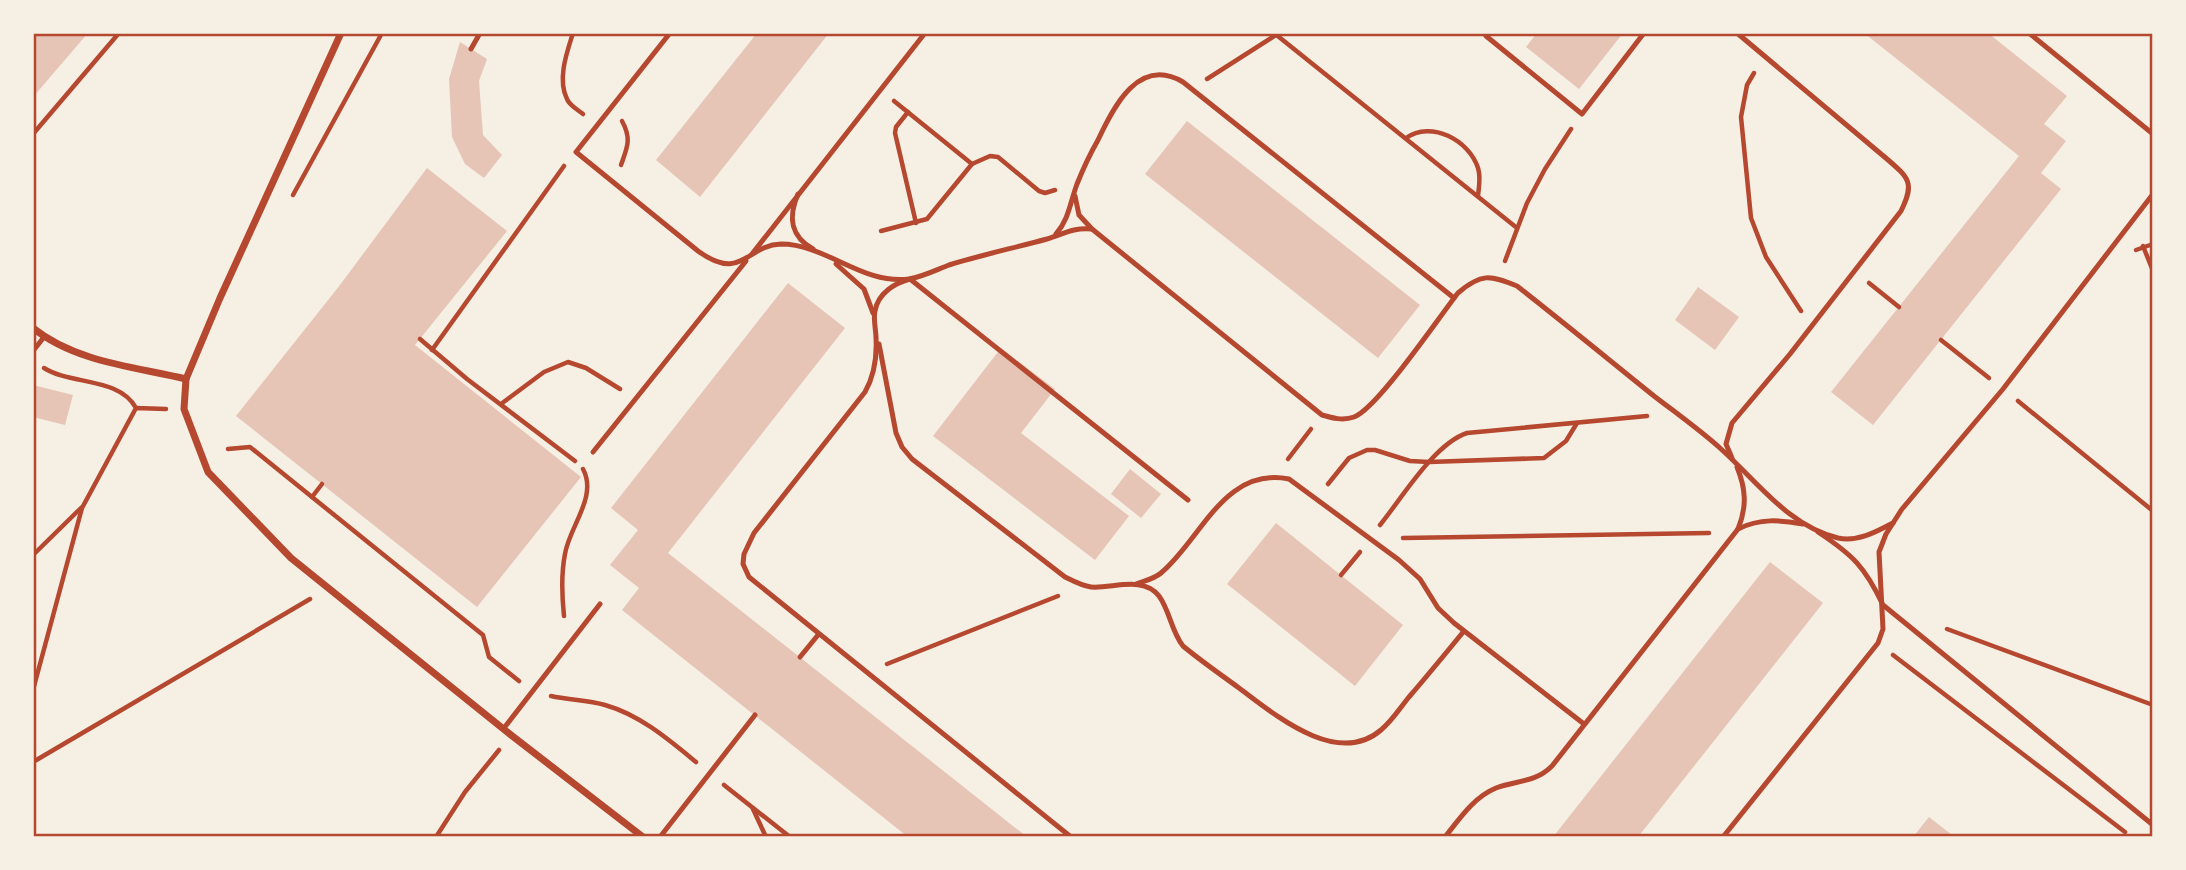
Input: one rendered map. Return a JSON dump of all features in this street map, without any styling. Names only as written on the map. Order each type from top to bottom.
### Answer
[{"type":"street","points":[[341,33],[186,379],[184,409],[208,472],[291,558],[643,837]]},
{"type":"street","points":[[33,328],[44,337],[76,352],[186,379]]},
{"type":"lane","points":[[471,49],[480,33]]},
{"type":"lane","points":[[670,33],[576,152],[705,256],[725,263],[735,263],[767,247],[792,245],[874,276],[910,279],[1188,500]]},
{"type":"lane","points":[[593,452],[925,33]]},
{"type":"lane","points":[[1488,33],[1486,36],[1582,114],[1644,33]]},
{"type":"lane","points":[[1445,837],[1469,807],[1494,788],[1544,775],[1738,529],[1745,507],[1742,482],[1726,444],[1732,424],[1854,272],[1901,211],[1909,195],[1910,184],[1903,173],[1737,33]]},
{"type":"lane","points":[[2029,33],[2153,134]]},
{"type":"lane","points":[[1053,237],[1068,218],[1076,187],[1112,111],[1130,87],[1154,74],[1163,74],[1173,76],[1192,89],[1454,298]]},
{"type":"lane","points":[[1076,187],[1079,215],[1092,229],[1322,415],[1336,419],[1352,418],[1373,404],[1454,298],[1472,282],[1490,276],[1517,286],[1676,413],[1783,508],[1855,559],[1872,581],[1883,606],[2153,825]]},
{"type":"lane","points":[[798,194],[792,208],[792,228],[805,244],[825,256],[864,289],[871,304],[896,433],[907,453],[1050,568],[1089,587],[1135,584],[1159,574],[1228,497],[1254,481],[1275,476],[1289,479],[1370,538],[1420,579],[1438,608],[1464,631],[1584,724]]},
{"type":"lane","points":[[1723,837],[1878,643],[1883,628],[1879,552],[1893,523],[2003,389],[2153,194]]},
{"type":"lane","points":[[1072,837],[818,635],[749,577],[743,564],[744,554],[754,533],[767,514],[872,380],[876,350],[875,310],[884,293],[892,285],[950,265],[1079,228],[1092,229]]},
{"type":"lane","points":[[33,351],[44,337]]},
{"type":"lane","points":[[1738,529],[1763,521],[1781,520],[1805,524],[1846,539],[1870,534],[1893,523]]},
{"type":"lane","points":[[1135,584],[1150,589],[1159,596],[1174,635],[1200,660],[1290,726],[1312,736],[1331,740],[1357,741],[1381,730],[1464,631]]},
{"type":"lane","points":[[504,728],[600,604]]},
{"type":"lane","points":[[800,657],[818,635]]},
{"type":"lane","points":[[660,837],[755,715]]},
{"type":"path","points":[[33,134],[120,33]]},
{"type":"path","points":[[290,201],[382,33]]},
{"type":"path","points":[[573,33],[565,59],[567,100],[596,126]]},
{"type":"path","points":[[1192,89],[1276,34],[1517,228]]},
{"type":"path","points":[[1758,51],[1763,61],[1747,85],[1741,117],[1751,218],[1766,257],[1803,314],[1806,326],[1804,335]]},
{"type":"path","points":[[881,90],[972,164]]},
{"type":"path","points":[[610,108],[628,132],[629,143],[621,163],[620,175],[626,193]]},
{"type":"path","points":[[908,112],[896,127],[895,133],[916,223]]},
{"type":"path","points":[[1497,278],[1541,175],[1582,114]]},
{"type":"path","points":[[1406,138],[1419,132],[1437,131],[1449,135],[1459,143],[1478,167],[1478,197]]},
{"type":"path","points":[[432,350],[555,177],[576,152]]},
{"type":"path","points":[[881,230],[929,218],[972,164],[990,156],[998,157],[1042,192],[1076,187]]},
{"type":"path","points":[[2132,220],[2153,271]]},
{"type":"path","points":[[1854,272],[1899,307]]},
{"type":"path","points":[[420,339],[580,465],[587,477],[583,508],[565,553],[565,620]]},
{"type":"path","points":[[1941,340],[2153,511]]},
{"type":"path","points":[[500,404],[544,372],[568,362],[586,368],[635,400]]},
{"type":"path","points":[[40,365],[46,370],[112,388],[130,397],[136,408]]},
{"type":"path","points":[[136,408],[184,409]]},
{"type":"path","points":[[33,690],[82,508],[136,408]]},
{"type":"path","points":[[1341,575],[1450,440],[1467,433],[1676,413]]},
{"type":"path","points":[[1275,476],[1322,415]]},
{"type":"path","points":[[1317,498],[1341,465],[1358,452],[1375,450],[1410,461],[1429,463],[1544,458],[1566,441],[1577,422]]},
{"type":"path","points":[[228,449],[250,447],[483,635],[489,657],[531,692],[602,704],[632,715],[651,727],[790,837]]},
{"type":"path","points":[[312,498],[322,484]]},
{"type":"path","points":[[33,555],[82,508]]},
{"type":"path","points":[[1370,538],[1713,533],[1738,529]]},
{"type":"path","points":[[866,672],[1019,610],[1089,587]]},
{"type":"path","points":[[33,762],[329,588]]},
{"type":"path","points":[[1934,624],[2153,705]]},
{"type":"path","points":[[1878,643],[2132,837]]},
{"type":"path","points":[[436,837],[466,792],[511,735]]},
{"type":"path","points":[[751,806],[766,837]]},
{"type":"building","points":[[33,33],[88,33],[33,97]]},
{"type":"building","points":[[757,33],[829,33],[700,197],[656,160]]},
{"type":"building","points":[[1537,33],[1623,33],[1579,89],[1526,47]]},
{"type":"building","points":[[1864,33],[1988,33],[2067,96],[2044,124],[2066,141],[2041,173],[2061,189],[1873,425],[1831,392],[2019,156]]},
{"type":"building","points":[[460,42],[487,59],[479,81],[483,135],[502,155],[484,178],[465,164],[452,137],[449,79]]},
{"type":"building","points":[[1187,121],[1420,305],[1378,358],[1145,174]]},
{"type":"building","points":[[427,168],[507,231],[415,345],[581,477],[477,607],[236,416],[340,285]]},
{"type":"building","points":[[788,283],[845,328],[668,553],[1027,837],[908,837],[622,610],[639,588],[610,565],[638,530],[611,508]]},
{"type":"building","points":[[1698,287],[1739,317],[1715,350],[1675,320]]},
{"type":"building","points":[[1001,348],[1055,389],[1021,433],[1129,516],[1095,560],[933,436]]},
{"type":"building","points":[[33,385],[73,395],[65,425],[33,417]]},
{"type":"building","points":[[1130,469],[1161,494],[1141,518],[1111,494]]},
{"type":"building","points":[[1276,523],[1403,625],[1355,686],[1227,584]]},
{"type":"building","points":[[1770,562],[1823,603],[1638,837],[1553,837]]},
{"type":"building","points":[[1929,817],[1952,835],[1951,837],[1913,837]]}]
